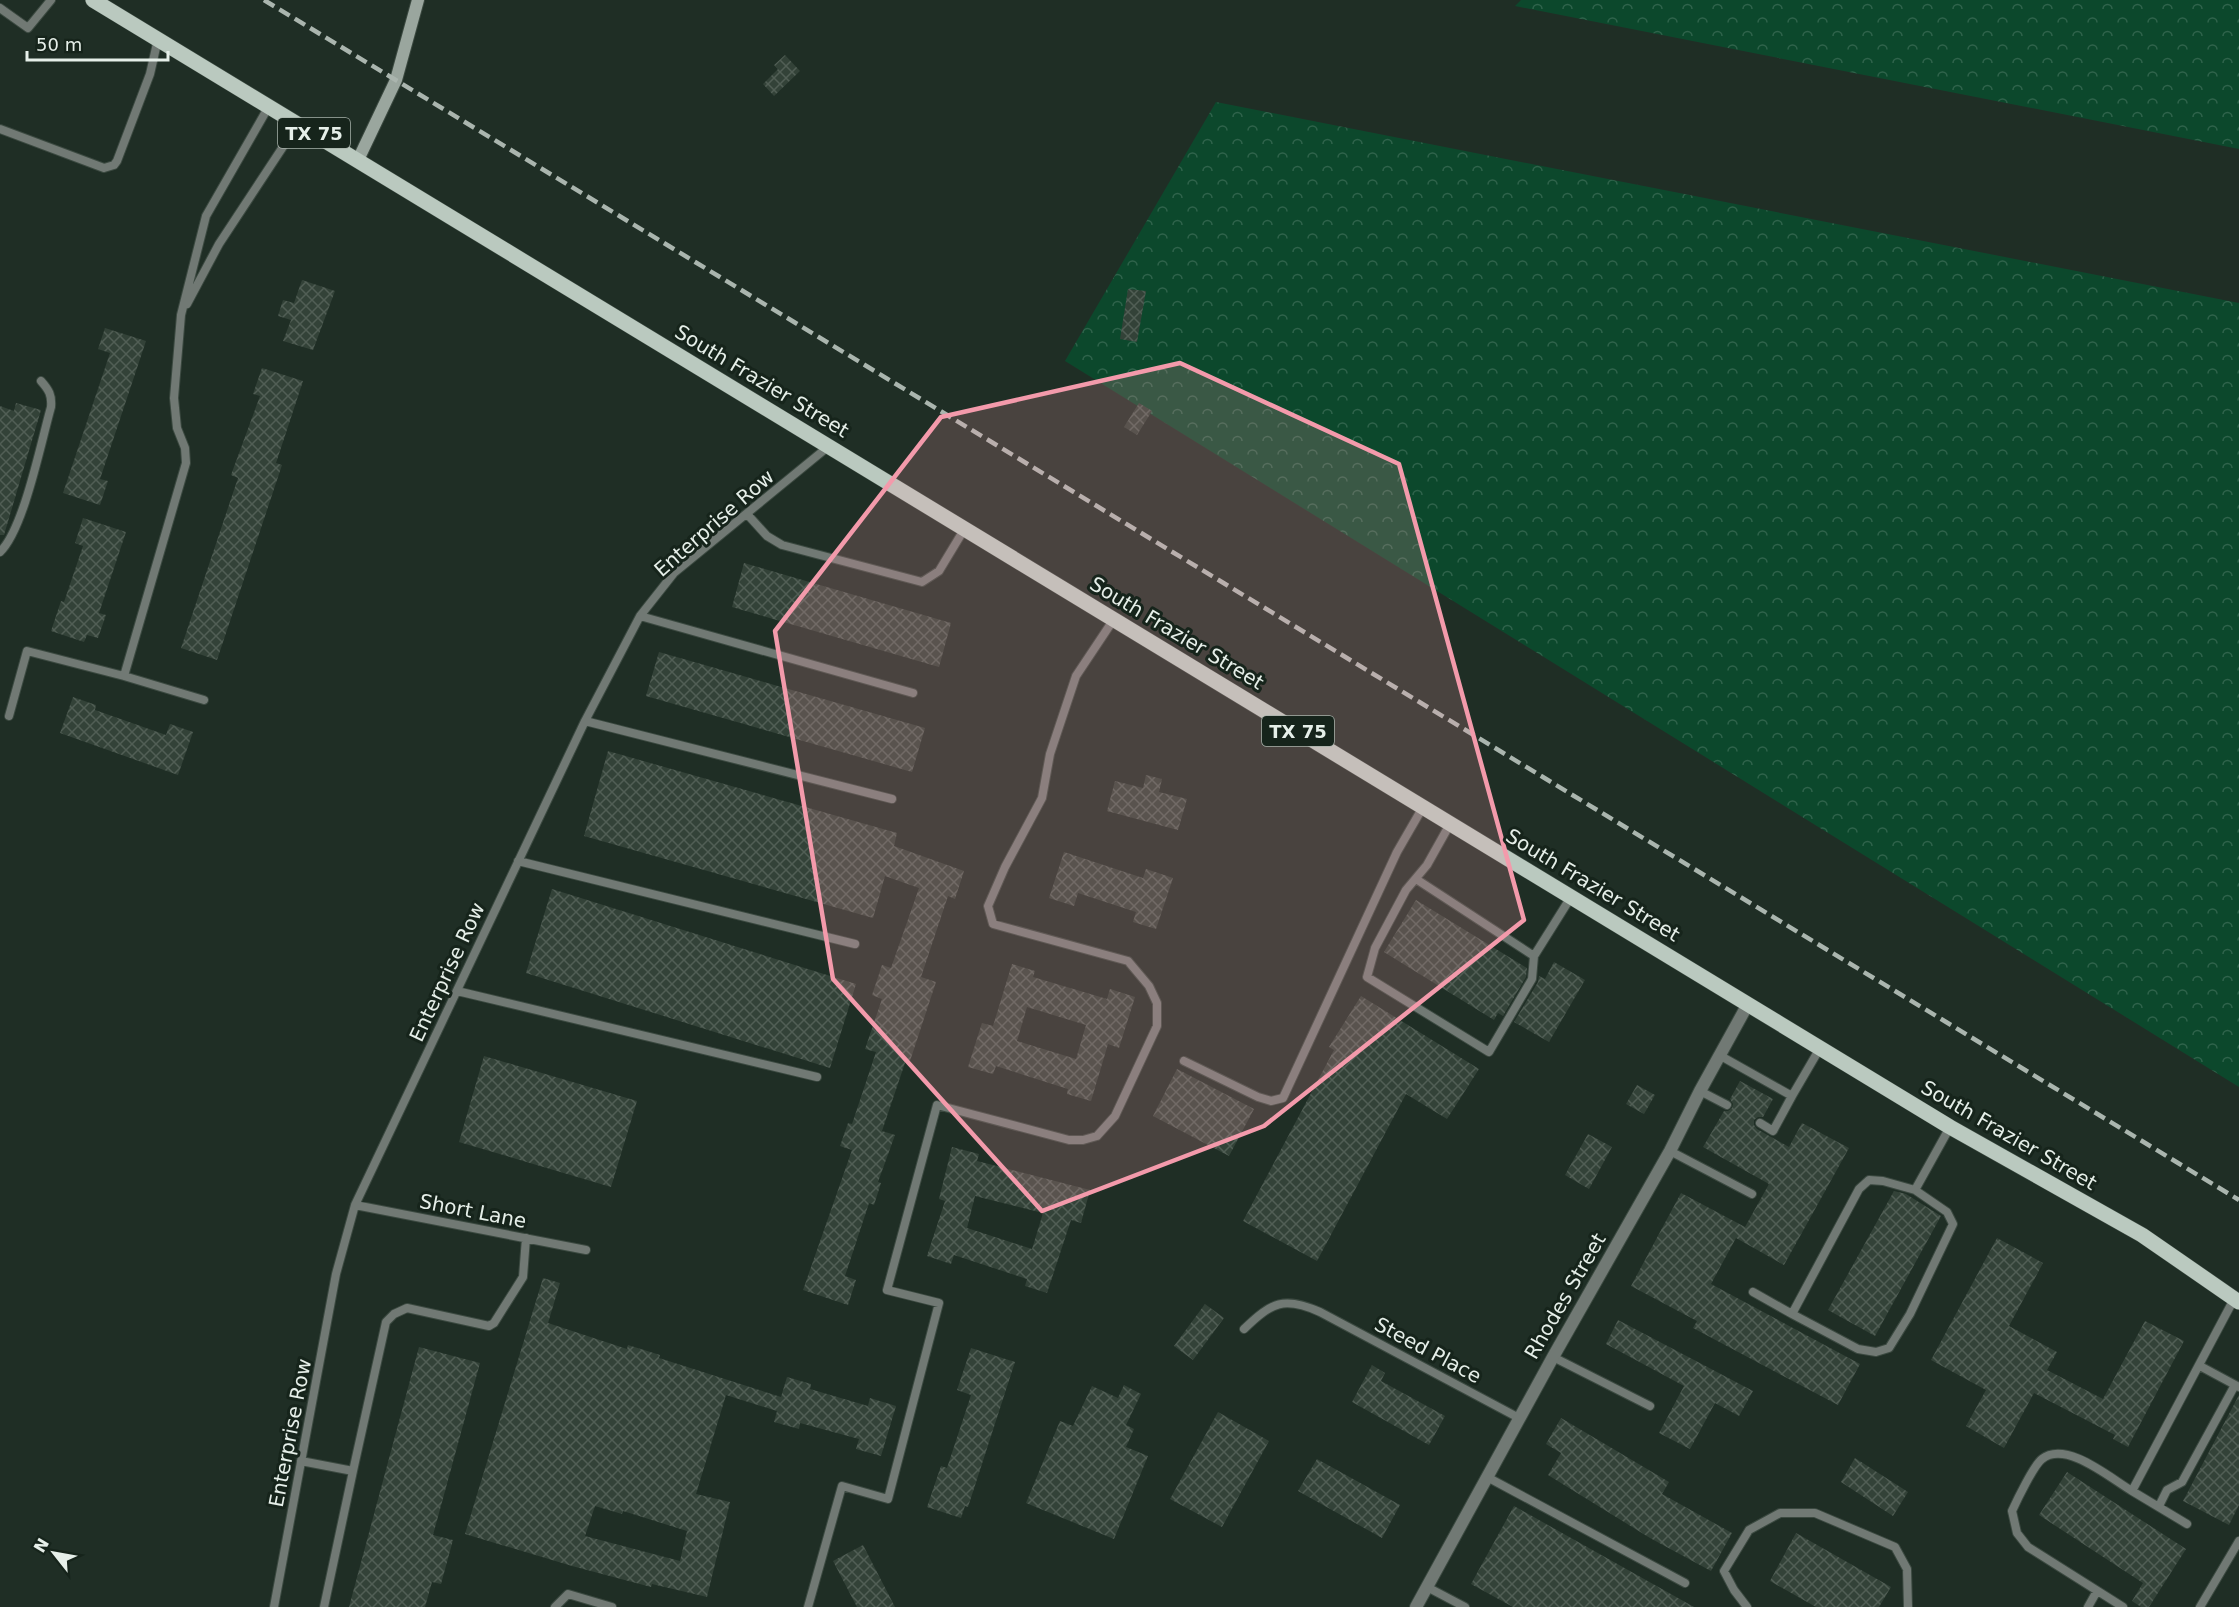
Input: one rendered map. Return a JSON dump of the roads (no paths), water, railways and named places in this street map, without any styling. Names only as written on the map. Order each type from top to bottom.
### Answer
[{"type":"main road","name":"South Frazier Street","points":[[93,0],[1950,1127],[2142,1235],[2237,1300]]},
{"type":"street","points":[[358,160],[396,80],[418,0]]},
{"type":"street","name":"Rhodes Street","points":[[1416,1607],[1552,1357],[1670,1151],[1700,1090],[1748,1004]]},
{"type":"lane","points":[[0,8],[28,28],[51,0]]},
{"type":"lane","points":[[0,129],[104,168],[114,165],[150,74],[158,39]]},
{"type":"lane","points":[[124,676],[186,463],[184,447],[177,428],[174,398],[181,315],[206,216],[269,106]]},
{"type":"lane","points":[[181,315],[219,244],[298,124]]},
{"type":"lane","points":[[0,552],[11,538],[18,522],[51,407],[50,390],[41,381]]},
{"type":"lane","name":"Enterprise Row","points":[[274,1607],[336,1274],[355,1205],[585,721],[640,616],[674,573],[830,446]]},
{"type":"lane","points":[[747,514],[767,536],[782,545],[922,582],[939,571],[965,528]]},
{"type":"lane","points":[[640,616],[913,693]]},
{"type":"lane","points":[[808,1606],[842,1486],[888,1499],[939,1303],[887,1290],[937,1105],[1069,1140],[1083,1140],[1097,1136],[1106,1128],[1123,1101],[1157,1026],[1157,1003],[1149,986],[1128,962],[993,924],[988,906],[1005,867],[1042,798],[1050,754],[1076,676],[1114,619]]},
{"type":"lane","points":[[9,716],[27,651],[204,700]]},
{"type":"lane","points":[[585,721],[892,799]]},
{"type":"lane","points":[[1184,1061],[1271,1101],[1283,1098],[1397,852],[1424,807]]},
{"type":"lane","points":[[1450,824],[1427,865],[1406,890],[1375,948],[1367,977],[1489,1052],[1532,978],[1534,956],[1570,897]]},
{"type":"lane","points":[[518,861],[855,944]]},
{"type":"lane","points":[[1416,879],[1534,956]]},
{"type":"lane","points":[[457,991],[817,1077]]},
{"type":"lane","points":[[1760,1123],[1773,1131],[1820,1048]]},
{"type":"lane","points":[[1719,1055],[1792,1096]]},
{"type":"lane","points":[[1700,1090],[1727,1105]]},
{"type":"lane","points":[[1916,1190],[1950,1127]]},
{"type":"lane","points":[[1670,1151],[1752,1194]]},
{"type":"lane","points":[[1753,1292],[1792,1314],[1858,1349],[1876,1352],[1889,1348],[1910,1314],[1953,1224],[1947,1212],[1916,1190],[1883,1180],[1869,1180],[1859,1189],[1792,1314]]},
{"type":"lane","name":"Short Lane","points":[[355,1205],[586,1250]]},
{"type":"lane","points":[[324,1607],[386,1322],[394,1314],[407,1308],[489,1326],[494,1323],[523,1277],[526,1238]]},
{"type":"lane","points":[[2132,1491],[2237,1300]]},
{"type":"lane","name":"Steed Place","points":[[1244,1329],[1260,1314],[1282,1303],[1300,1303],[1519,1418]]},
{"type":"lane","points":[[1552,1357],[1650,1406]]},
{"type":"lane","points":[[2159,1506],[2167,1490],[2182,1482],[2237,1386],[2200,1366]]},
{"type":"lane","points":[[2123,1607],[2028,1547],[2017,1533],[2012,1511],[2040,1460],[2055,1452],[2071,1454],[2187,1524]]},
{"type":"lane","points":[[301,1461],[353,1471]]},
{"type":"lane","points":[[1487,1476],[1685,1583]]},
{"type":"lane","points":[[1747,1607],[1734,1590],[1724,1571],[1749,1530],[1780,1513],[1815,1513],[1895,1547],[1907,1569],[1908,1607]]},
{"type":"lane","points":[[2200,1607],[2239,1541]]},
{"type":"lane","points":[[1427,1587],[1465,1607]]},
{"type":"lane","points":[[2088,1607],[2097,1591]]},
{"type":"lane","points":[[555,1607],[568,1594],[612,1607]]},
{"type":"railway","points":[[264,0],[2239,1200]]}]
